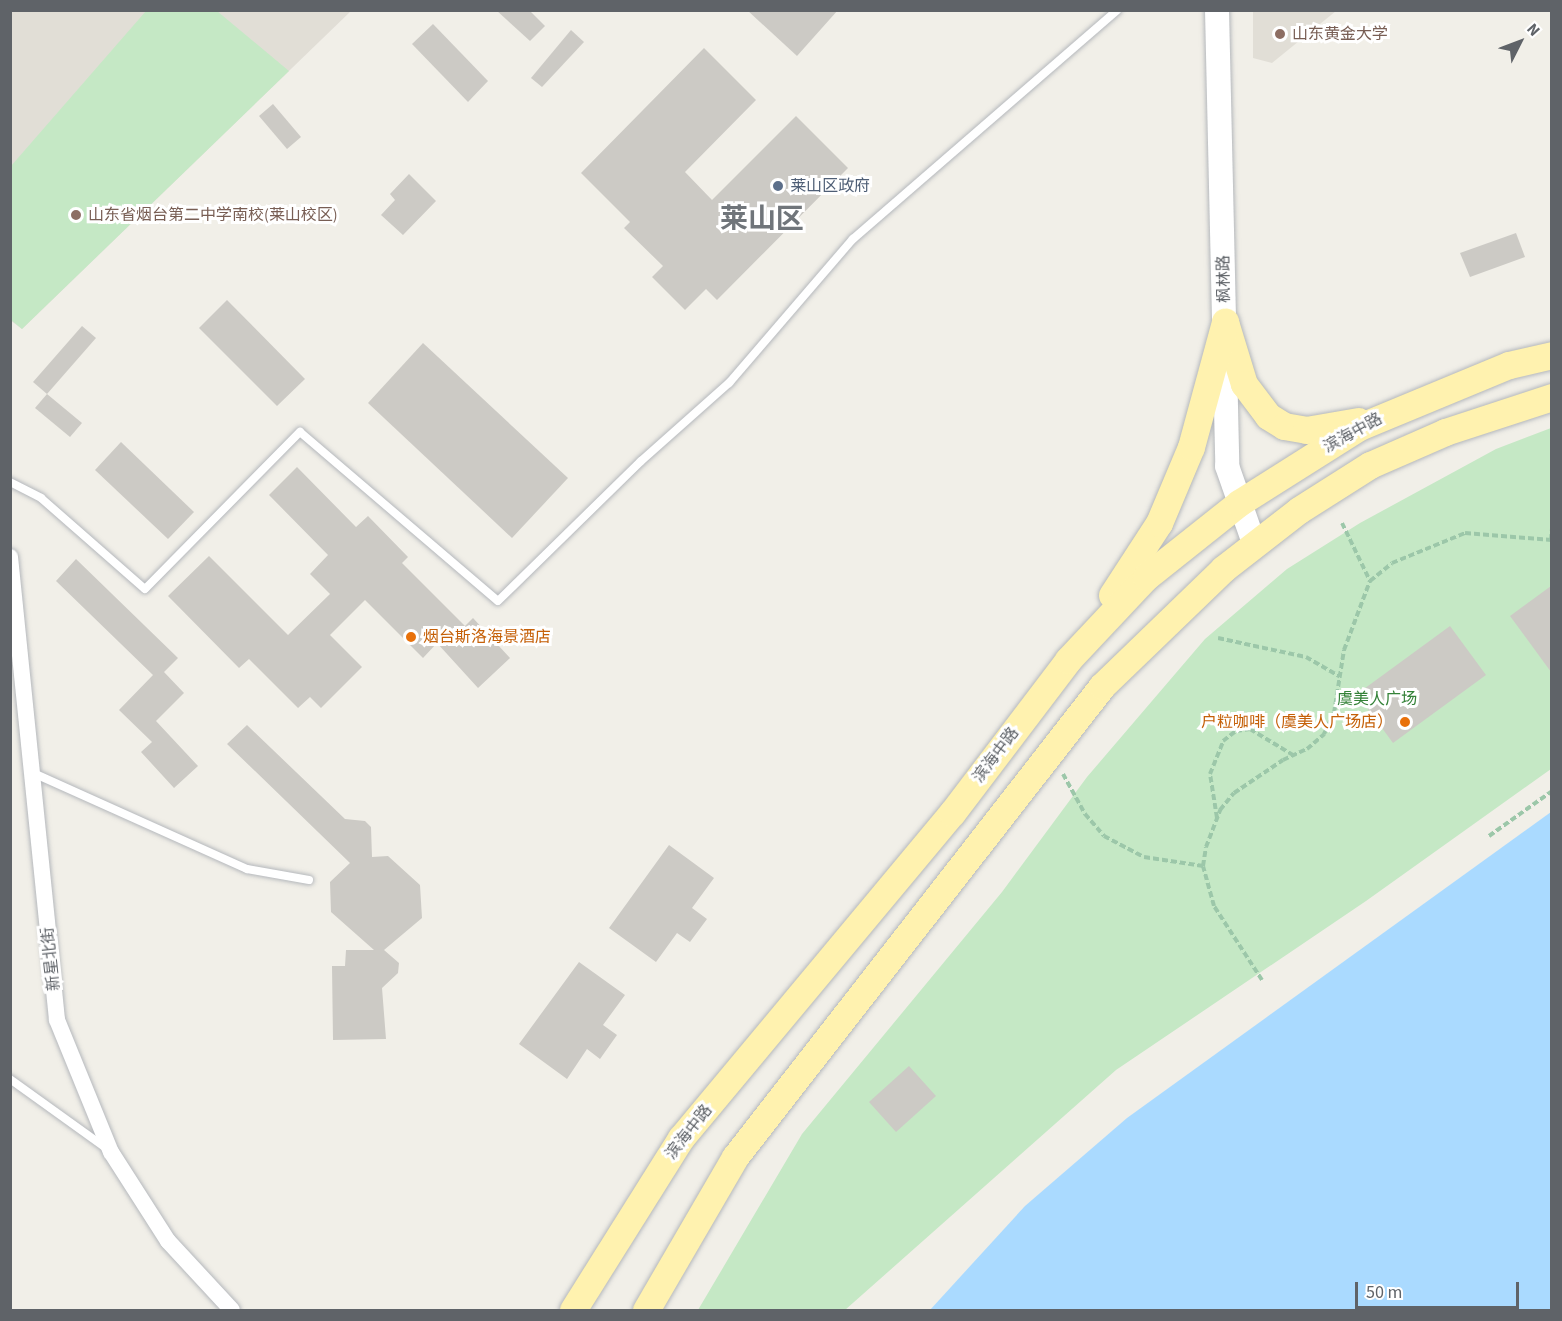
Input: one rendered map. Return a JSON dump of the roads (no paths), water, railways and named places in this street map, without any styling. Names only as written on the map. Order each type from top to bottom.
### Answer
[{"type":"main road","points":[[1225,321],[1244,384],[1268,417],[1284,426],[1306,430],[1350,423],[1425,398]]},
{"type":"main road","points":[[1068,660],[1160,523],[1191,447],[1225,321]]},
{"type":"main road","name":"滨海中路","points":[[573,1311],[681,1138],[945,822],[1068,660],[1146,577],[1239,503],[1359,427],[1509,365],[1551,355]]},
{"type":"main road","points":[[646,1311],[735,1157],[1102,686],[1182,606],[1254,543],[1370,465],[1445,432],[1551,397]]},
{"type":"street","name":"枫林路","points":[[1216,10],[1227,466],[1254,543]]},
{"type":"street","name":"新星北街","points":[[10,557],[57,1020],[111,1152],[168,1241],[232,1311]]},
{"type":"lane","points":[[10,482],[41,498],[145,589],[300,432],[498,602],[641,461],[729,383],[853,239],[1117,10]]},
{"type":"lane","points":[[31,772],[247,869],[309,880]]},
{"type":"lane","points":[[10,1079],[111,1152]]},
{"type":"water","points":[[1551,812],[1551,1310],[930,1310],[1025,1206],[1127,1118]]},
{"type":"place","name":"山东黄金大学","points":[[1280,34]]},
{"type":"place","name":"莱山区政府","points":[[778,186]]},
{"type":"place","name":"山东省烟台第二中学南校(莱山校区)","points":[[76,215]]},
{"type":"place","name":"烟台斯洛海景酒店","points":[[411,637]]},
{"type":"place","name":"户粒咖啡（虞美人广场店）","points":[[1405,722]]},
{"type":"district","name":"莱山区","points":[[762,219]]},
{"type":"park label","name":"虞美人广场","points":[[1377,699]]}]
